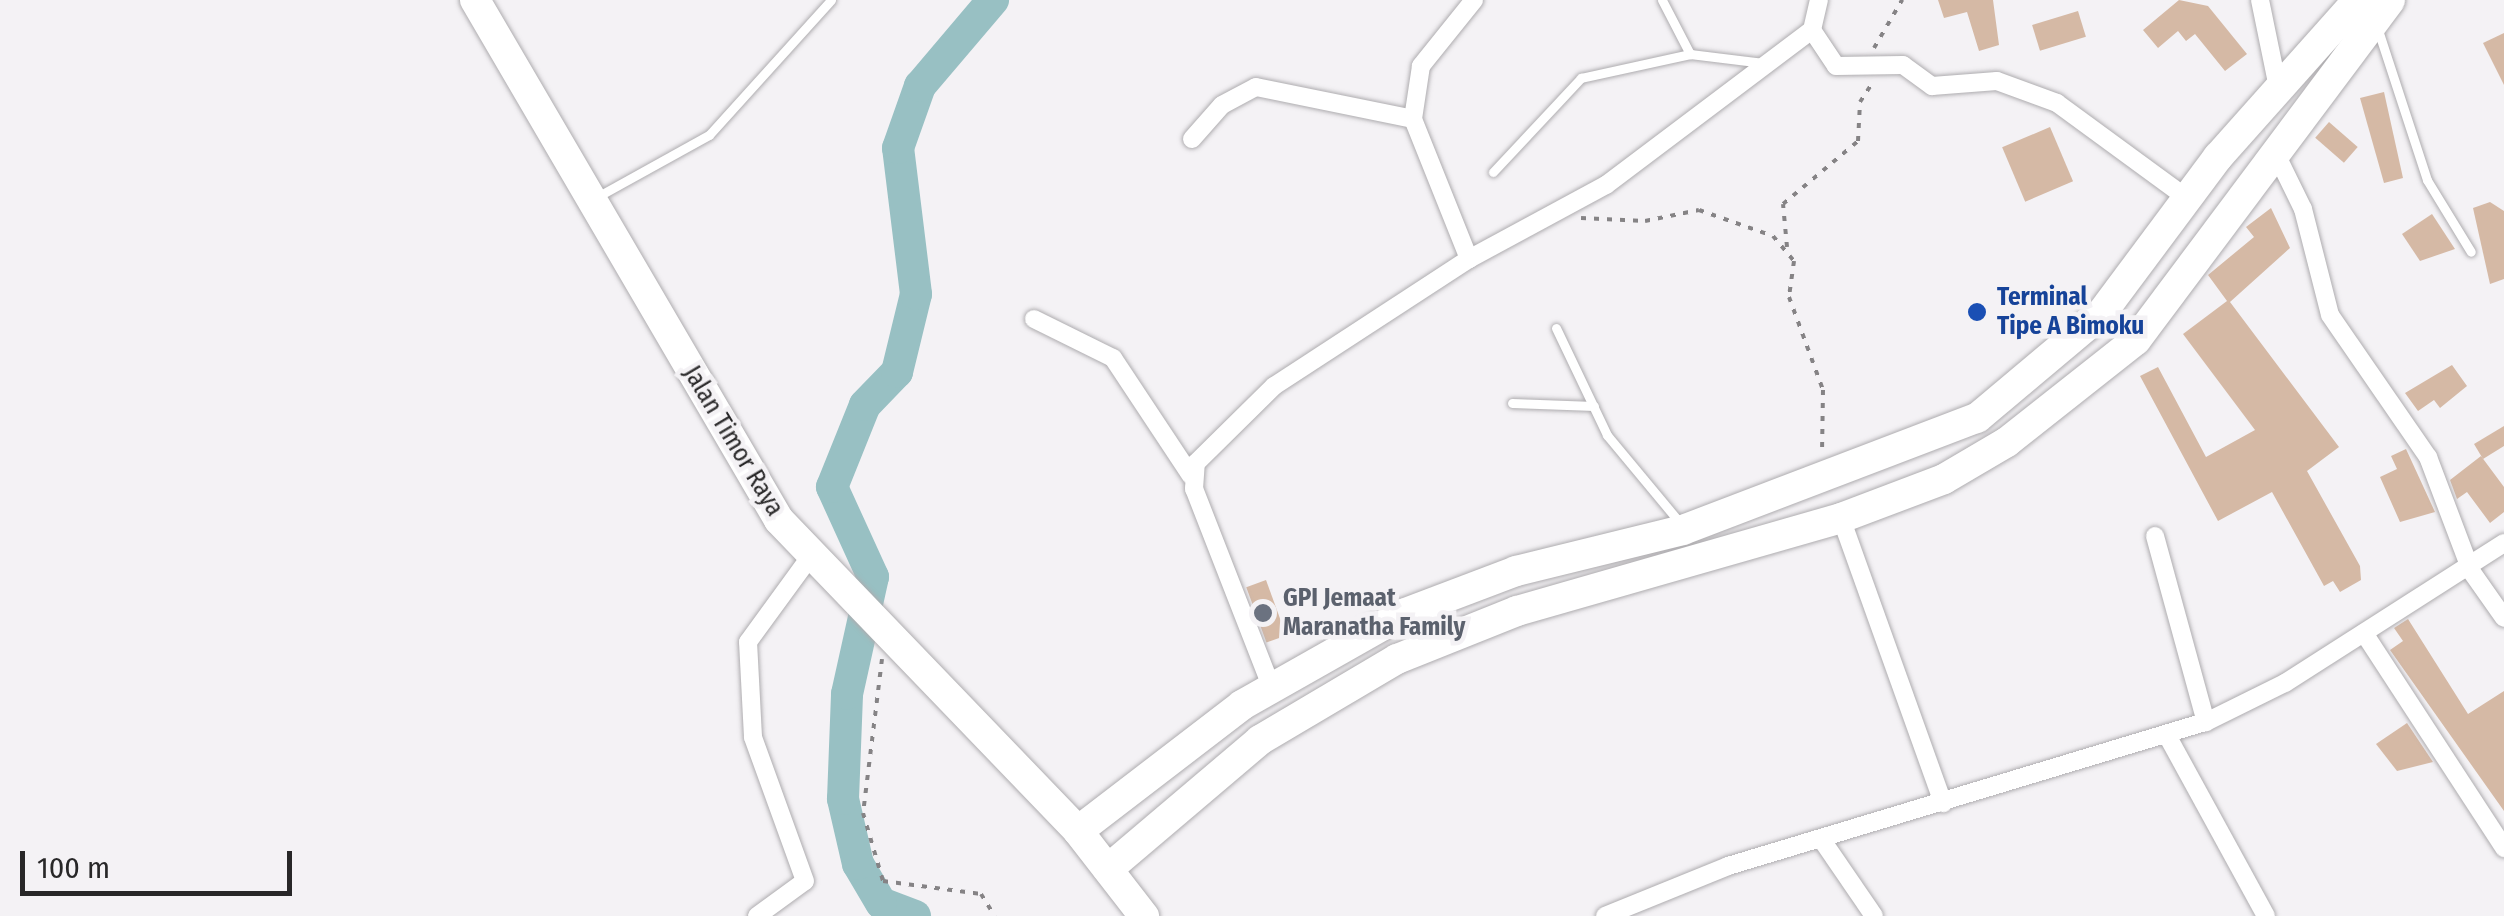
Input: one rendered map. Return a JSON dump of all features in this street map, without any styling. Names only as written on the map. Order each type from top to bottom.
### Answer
[{"type":"highway","name":"Jalan Timor Raya","points":[[475,0],[595,198],[730,445],[810,556],[1078,831],[1144,916]]},
{"type":"highway","points":[[1078,831],[1271,686],[1404,614],[1506,575],[1682,530],[1952,432],[2057,353],[2126,286],[2255,112],[2374,8]]},
{"type":"highway","points":[[1108,868],[1201,783],[1314,705],[1430,644],[1517,611],[1841,518],[1976,462],[2082,386],[2136,340],[2282,148],[2374,8]]},
{"type":"highway","points":[[2255,112],[2282,148]]},
{"type":"highway","points":[[2057,353],[2082,386]]},
{"type":"highway","points":[[1506,575],[1517,611]]},
{"type":"street","points":[[1470,259],[1413,119],[1421,66],[1474,0]]},
{"type":"street","points":[[1820,0],[1812,30],[1826,62],[1903,66],[1932,86],[1997,82],[2057,103],[2188,198]]},
{"type":"street","points":[[2260,0],[2278,88]]},
{"type":"street","points":[[1192,476],[1210,443],[1274,386],[1470,259],[1555,217],[1812,30]]},
{"type":"street","points":[[1192,139],[1222,105],[1256,87],[1413,119]]},
{"type":"street","points":[[2282,148],[2303,209],[2330,316],[2428,457],[2471,571],[2504,618]]},
{"type":"street","points":[[1034,319],[1114,358],[1192,476],[1271,686]]},
{"type":"street","points":[[1841,518],[1943,802]]},
{"type":"street","points":[[2156,536],[2206,722]]},
{"type":"street","points":[[1605,916],[1822,840],[2168,737],[2206,722],[2471,571],[2503,544]]},
{"type":"street","points":[[757,916],[805,880],[753,736],[748,642],[810,556]]},
{"type":"street","points":[[2364,634],[2504,848]]},
{"type":"street","points":[[2168,737],[2266,916]]},
{"type":"street","points":[[1822,840],[1874,916]]},
{"type":"lane","points":[[595,198],[708,135],[831,0]]},
{"type":"lane","points":[[1662,0],[1690,54]]},
{"type":"lane","points":[[2374,8],[2427,180],[2471,252]]},
{"type":"lane","points":[[1493,172],[1521,151],[1545,106],[1581,78],[1690,54],[1766,63]]},
{"type":"lane","points":[[1556,328],[1607,435],[1674,507],[1682,530]]},
{"type":"lane","points":[[1512,403],[1594,406]]},
{"type":"path","points":[[1820,478],[1823,390],[1790,297],[1783,204],[1858,141],[1860,102],[1875,80],[1865,62],[1902,0]]},
{"type":"path","points":[[1555,217],[1646,222],[1699,210],[1755,227],[1788,251]]},
{"type":"path","points":[[884,636],[863,813],[883,881],[982,894],[995,916]]},
{"type":"building","points":[[1938,0],[1993,0],[1999,45],[1979,51],[1967,12],[1944,18]]},
{"type":"building","points":[[2179,0],[2208,6],[2247,54],[2225,71],[2195,34],[2186,41],[2178,31],[2158,48],[2143,30]]},
{"type":"building","points":[[2078,11],[2086,37],[2040,51],[2032,25]]},
{"type":"building","points":[[2504,33],[2504,85],[2483,43]]},
{"type":"building","points":[[2384,92],[2403,178],[2384,183],[2360,98]]},
{"type":"building","points":[[2329,122],[2358,147],[2344,163],[2315,138]]},
{"type":"building","points":[[2050,127],[2073,181],[2025,202],[2002,147]]},
{"type":"building","points":[[2490,202],[2504,211],[2504,279],[2490,284],[2473,208]]},
{"type":"building","points":[[2271,208],[2290,248],[2230,302],[2339,447],[2307,471],[2360,566],[2361,580],[2340,592],[2333,581],[2324,586],[2272,492],[2218,521],[2140,376],[2158,367],[2206,457],[2255,430],[2183,334],[2227,301],[2208,275],[2254,237],[2246,227]]},
{"type":"building","points":[[2432,214],[2455,249],[2420,261],[2402,234]]},
{"type":"building","points":[[2452,365],[2467,386],[2440,408],[2434,400],[2418,411],[2405,393]]},
{"type":"building","points":[[2504,426],[2504,446],[2483,459],[2474,444]]},
{"type":"building","points":[[2406,449],[2435,512],[2400,522],[2380,477],[2397,469],[2391,456]]},
{"type":"building","points":[[2481,456],[2504,487],[2504,512],[2490,523],[2467,492],[2457,499],[2450,480]]},
{"type":"building","name":"GPI Jemaat Maranatha Family","points":[[1266,580],[1286,635],[1266,643],[1246,587]]},
{"type":"building","points":[[2408,619],[2468,714],[2504,691],[2504,811],[2390,650],[2403,641],[2394,628]]},
{"type":"building","points":[[2407,723],[2433,762],[2397,771],[2376,744]]},
{"type":"waterway","points":[[915,916],[881,903],[858,864],[843,799],[847,694],[873,577],[832,487],[865,405],[897,372],[916,294],[898,148],[920,86],[993,0]]},
{"type":"place","name":"Terminal Tipe A Bimoku","points":[[1977,312]]},
{"type":"place","name":"GPI Jemaat Maranatha Family","points":[[1263,613]]}]
